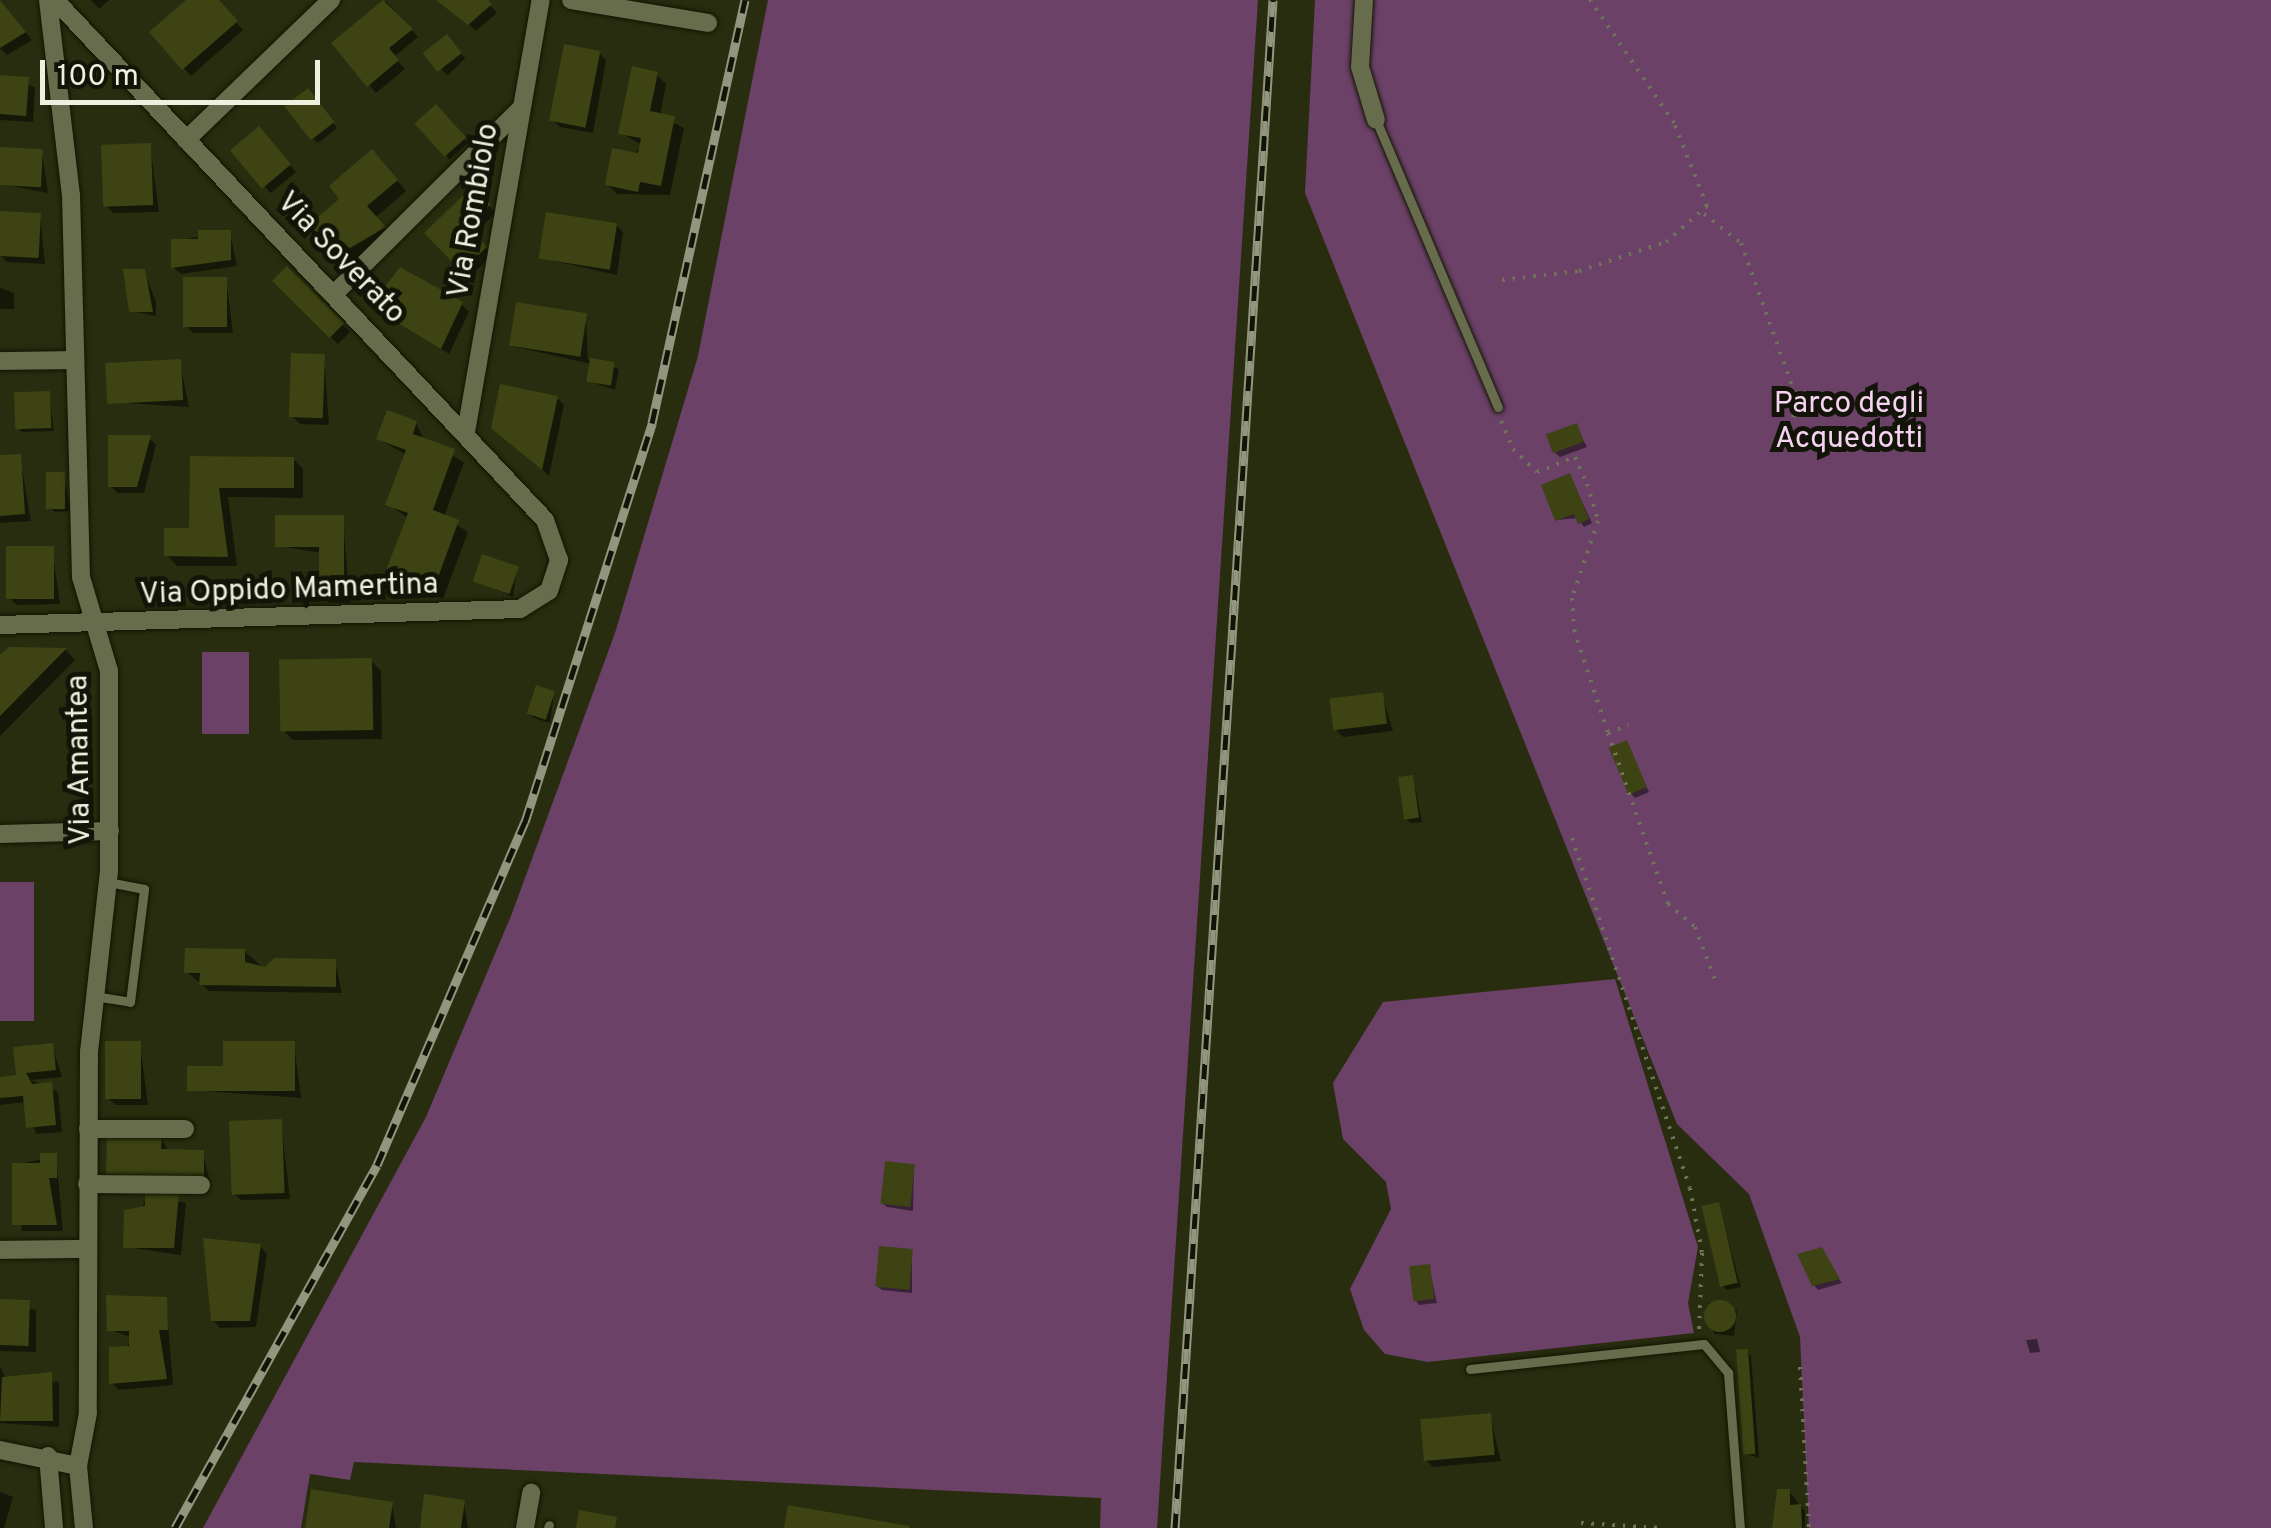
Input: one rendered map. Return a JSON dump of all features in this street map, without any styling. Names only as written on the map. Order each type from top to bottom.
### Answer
[{"type":"street","name":"Via Soverato","points":[[52,0],[336,292],[551,527],[558,569]]},
{"type":"street","name":"Via Amantea","points":[[52,0],[70,182],[70,360],[91,624],[107,648],[110,831],[94,996],[88,1129],[88,1413],[78,1466],[84,1528]]},
{"type":"street","points":[[186,140],[332,0]]},
{"type":"street","name":"Via Rombiolo","points":[[466,432],[542,0]]},
{"type":"street","points":[[571,0],[708,23]]},
{"type":"street","points":[[1364,0],[1360,67],[1376,120]]},
{"type":"street","points":[[336,292],[520,109]]},
{"type":"street","points":[[0,360],[70,360]]},
{"type":"street","name":"Via Oppido Mamertina","points":[[0,625],[520,609],[545,596],[558,569]]},
{"type":"street","points":[[0,834],[110,831]]},
{"type":"street","points":[[88,1129],[184,1129]]},
{"type":"street","points":[[87,1184],[201,1185]]},
{"type":"street","points":[[0,1250],[86,1249]]},
{"type":"street","points":[[0,1450],[48,1456],[78,1466]]},
{"type":"street","points":[[48,1456],[54,1528]]},
{"type":"street","points":[[526,1528],[531,1493]]},
{"type":"lane","points":[[1376,120],[1498,407]]},
{"type":"lane","points":[[94,996],[130,1002],[144,889],[108,882]]},
{"type":"lane","points":[[1470,1368],[1704,1344],[1728,1374],[1740,1528]]},
{"type":"path","points":[[1502,280],[1618,260],[1676,237],[1704,214],[1709,196],[1674,123],[1590,0]]},
{"type":"path","points":[[1704,214],[1740,243],[1795,394],[1793,424]]},
{"type":"path","points":[[1498,407],[1513,449],[1538,472],[1574,456],[1587,484],[1598,522],[1572,598],[1574,630],[1668,904],[1695,926],[1715,980]]},
{"type":"path","points":[[1608,733],[1629,725]]},
{"type":"path","points":[[1572,838],[1690,1188],[1702,1253],[1694,1320],[1704,1344]]},
{"type":"path","points":[[1800,1367],[1810,1528]]},
{"type":"path","points":[[1581,1523],[1661,1528]]},
{"type":"green space","points":[[768,0],[1258,0],[1157,1528],[1100,1528],[1101,1498],[354,1462],[350,1480],[310,1474],[301,1528],[203,1528],[426,1117],[511,916],[615,633],[698,356]]},
{"type":"green space","name":"Parco degli Acquedotti","points":[[1315,0],[2271,0],[2271,1528],[1809,1528],[1800,1337],[1749,1194],[1677,1124],[1305,193]]},
{"type":"green space","points":[[202,652],[249,652],[249,734],[202,734]]},
{"type":"green space","points":[[0,882],[34,882],[34,1021],[0,1021]]},
{"type":"green space","points":[[1615,979],[1698,1247],[1688,1303],[1694,1333],[1428,1362],[1385,1354],[1364,1330],[1350,1289],[1391,1209],[1386,1182],[1343,1139],[1333,1083],[1383,1002]]},
{"type":"building","points":[[0,0],[26,32],[0,48]]},
{"type":"building","points":[[186,0],[219,0],[238,21],[182,70],[149,32]]},
{"type":"building","points":[[383,0],[413,29],[389,48],[399,60],[367,87],[331,43]]},
{"type":"building","points":[[436,0],[488,0],[492,4],[468,25]]},
{"type":"building","points":[[447,34],[462,53],[437,72],[423,53]]},
{"type":"building","points":[[564,44],[600,51],[585,128],[549,121]]},
{"type":"building","points":[[632,66],[658,72],[650,111],[675,116],[661,186],[640,182],[638,192],[605,185],[612,148],[638,153],[641,138],[618,134]]},
{"type":"building","points":[[0,75],[29,77],[26,116],[0,114]]},
{"type":"building","points":[[308,88],[334,122],[311,140],[284,106]]},
{"type":"building","points":[[436,104],[466,137],[445,157],[414,123]]},
{"type":"building","points":[[259,126],[291,164],[262,189],[230,150]]},
{"type":"building","points":[[151,143],[153,205],[103,207],[101,145]]},
{"type":"building","points":[[0,147],[43,149],[41,187],[0,185]]},
{"type":"building","points":[[372,149],[398,180],[367,206],[386,227],[331,259],[305,228],[339,199],[329,186]]},
{"type":"building","points":[[473,186],[491,204],[468,227],[487,247],[461,271],[424,233]]},
{"type":"building","points":[[0,211],[41,213],[39,258],[0,256]]},
{"type":"building","points":[[546,212],[617,223],[610,270],[539,258]]},
{"type":"building","points":[[198,230],[231,230],[231,260],[171,268],[171,239],[198,239]]},
{"type":"building","points":[[287,266],[344,323],[329,338],[272,281]]},
{"type":"building","points":[[400,267],[463,302],[441,349],[370,306]]},
{"type":"building","points":[[123,269],[145,269],[153,312],[129,312]]},
{"type":"building","points":[[183,277],[227,277],[227,327],[183,327]]},
{"type":"building","points":[[516,302],[587,313],[580,357],[509,345]]},
{"type":"building","points":[[291,353],[325,354],[323,418],[289,417]]},
{"type":"building","points":[[590,358],[615,362],[611,386],[586,382]]},
{"type":"building","points":[[181,359],[183,400],[107,404],[105,363]]},
{"type":"building","points":[[500,384],[558,396],[542,470],[491,428]]},
{"type":"building","points":[[50,391],[51,428],[15,429],[14,392]]},
{"type":"building","points":[[387,410],[417,421],[413,434],[455,449],[433,510],[459,520],[433,591],[385,573],[408,513],[385,505],[406,450],[376,439]]},
{"type":"building","points":[[1577,423],[1584,442],[1553,453],[1546,434]]},
{"type":"building","points":[[108,435],[151,435],[137,487],[108,487]]},
{"type":"building","points":[[21,454],[25,514],[0,516],[0,455]]},
{"type":"building","points":[[190,456],[294,457],[294,488],[219,488],[228,557],[164,556],[164,528],[189,528]]},
{"type":"building","points":[[46,472],[65,472],[65,509],[46,509]]},
{"type":"building","points":[[1570,473],[1589,519],[1578,524],[1574,514],[1555,521],[1541,485]]},
{"type":"building","points":[[275,515],[344,515],[344,596],[319,596],[319,547],[275,547]]},
{"type":"building","points":[[6,546],[54,546],[54,599],[6,599]]},
{"type":"building","points":[[482,554],[519,567],[509,594],[473,581]]},
{"type":"building","points":[[9,647],[67,648],[0,716],[0,655]]},
{"type":"building","points":[[372,658],[373,730],[280,732],[279,660]]},
{"type":"building","points":[[536,685],[555,691],[546,720],[527,714]]},
{"type":"building","points":[[1383,692],[1387,724],[1333,730],[1329,699]]},
{"type":"building","points":[[1627,740],[1647,787],[1629,795],[1609,748]]},
{"type":"building","points":[[1413,775],[1419,818],[1404,820],[1398,777]]},
{"type":"building","points":[[185,948],[245,949],[245,962],[265,967],[274,958],[336,959],[336,987],[199,985],[200,973],[184,973]]},
{"type":"building","points":[[105,1041],[141,1041],[141,1099],[105,1099]]},
{"type":"building","points":[[223,1041],[295,1041],[295,1091],[187,1091],[187,1066],[223,1066]]},
{"type":"building","points":[[53,1043],[56,1070],[26,1073],[32,1084],[52,1082],[56,1125],[26,1128],[23,1096],[0,1098],[0,1077],[16,1075],[13,1047]]},
{"type":"building","points":[[282,1119],[285,1193],[232,1195],[229,1121]]},
{"type":"building","points":[[107,1131],[162,1133],[161,1149],[204,1150],[204,1178],[106,1175]]},
{"type":"building","points":[[40,1153],[57,1153],[57,1178],[49,1178],[57,1225],[12,1225],[12,1163],[40,1163]]},
{"type":"building","points":[[885,1161],[915,1164],[910,1207],[881,1204]]},
{"type":"building","points":[[145,1193],[179,1193],[174,1248],[123,1248],[124,1210],[145,1206]]},
{"type":"building","points":[[1719,1202],[1738,1283],[1720,1287],[1701,1206]]},
{"type":"building","points":[[203,1238],[261,1244],[250,1321],[211,1321]]},
{"type":"building","points":[[879,1246],[913,1249],[909,1290],[875,1287]]},
{"type":"building","points":[[1822,1247],[1840,1279],[1812,1286],[1797,1254]]},
{"type":"building","points":[[1430,1264],[1434,1299],[1413,1301],[1409,1267]]},
{"type":"building","points":[[106,1295],[167,1297],[168,1330],[159,1330],[167,1379],[109,1384],[109,1347],[129,1346],[129,1331],[107,1331]]},
{"type":"building","points":[[0,1299],[30,1300],[28,1346],[0,1345]]},
{"type":"building","points":[[1720,1300],[1731,1305],[1736,1316],[1731,1327],[1720,1332],[1709,1327],[1704,1316],[1709,1305]]},
{"type":"building","points":[[1748,1349],[1755,1454],[1743,1455],[1736,1350]]},
{"type":"building","points":[[52,1372],[53,1421],[0,1421],[2,1377]]},
{"type":"building","points":[[1491,1413],[1495,1455],[1424,1461],[1420,1419]]},
{"type":"building","points":[[311,1489],[393,1502],[389,1528],[305,1528]]},
{"type":"building","points":[[1777,1489],[1790,1489],[1790,1505],[1801,1504],[1802,1528],[1772,1528]]},
{"type":"building","points":[[424,1494],[465,1500],[461,1528],[420,1528]]},
{"type":"building","points":[[788,1505],[909,1526],[909,1528],[784,1528]]},
{"type":"building","points":[[579,1510],[617,1517],[615,1528],[576,1528]]},
{"type":"railway","points":[[175,1528],[377,1165],[525,822],[652,423],[745,0]]},
{"type":"railway","points":[[1175,1528],[1273,0]]}]
